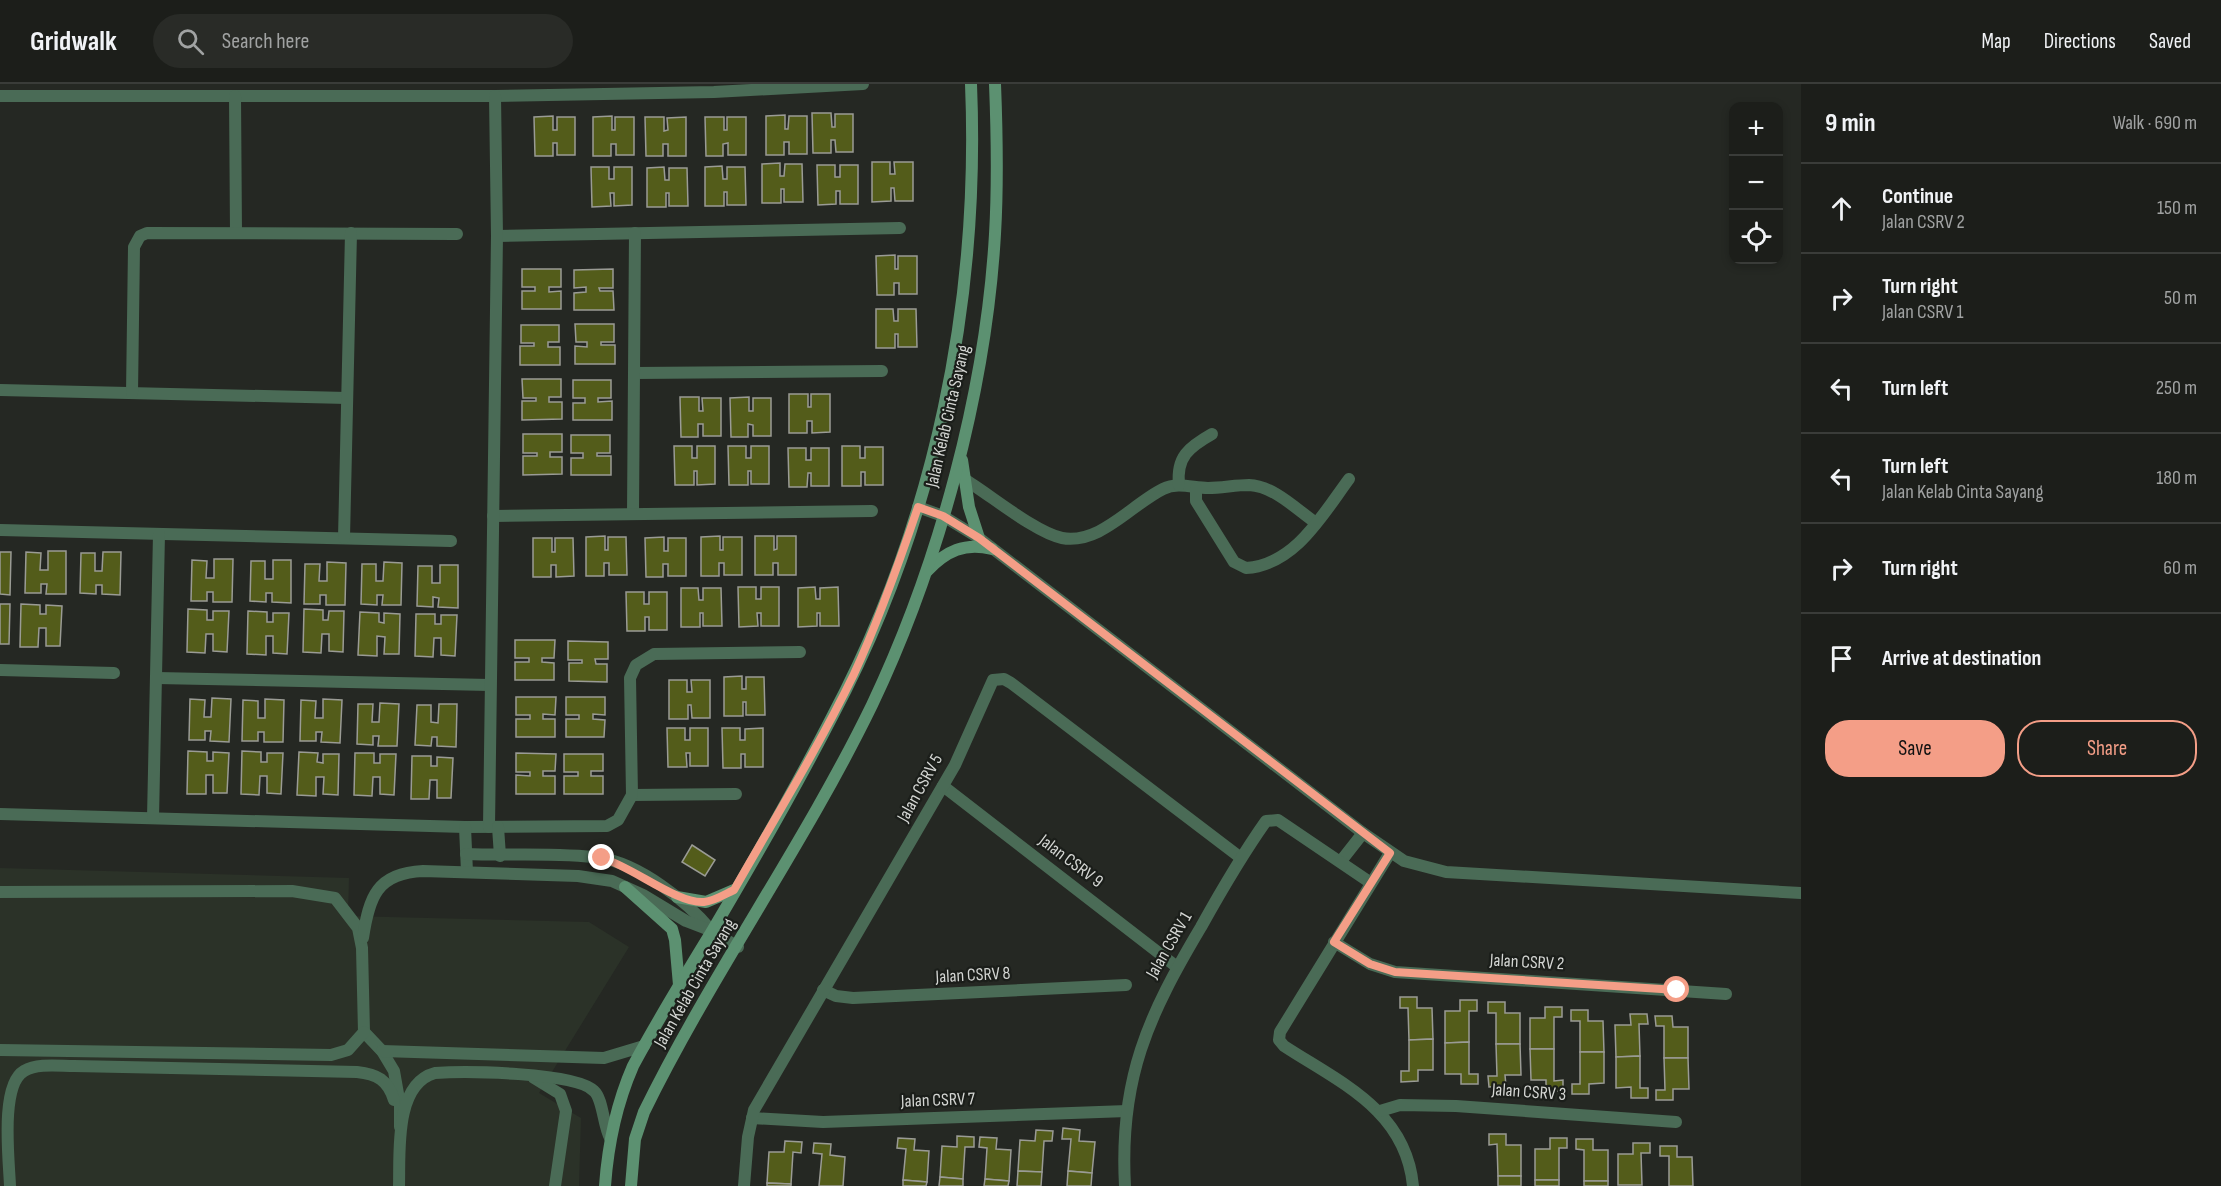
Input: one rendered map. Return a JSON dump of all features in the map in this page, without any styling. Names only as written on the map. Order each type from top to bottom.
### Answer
[{"type":"main road","name":"Jalan Kelab Cinta Sayang","points":[[605,1186],[610,1138],[625,1086],[644,1046],[712,931],[833,716],[855,672],[894,576],[918,507],[945,405],[964,286],[973,190],[971,84]]},
{"type":"main road","name":"Jalan Kelab Cinta Sayang","points":[[631,1186],[635,1139],[644,1112],[666,1068],[738,947],[872,703],[924,575],[961,453],[983,342],[993,260],[997,191],[995,84]]},
{"type":"main road","points":[[961,453],[971,518],[979,538]]},
{"type":"main road","points":[[924,575],[941,556],[958,548],[974,545],[992,549]]},
{"type":"main road","points":[[625,887],[672,929],[680,985]]},
{"type":"main road","points":[[677,897],[706,902],[734,890]]},
{"type":"street","points":[[0,96],[495,96],[725,92],[863,84]]},
{"type":"street","points":[[235,96],[236,233]]},
{"type":"street","points":[[495,96],[494,516],[490,685],[493,827],[500,856]]},
{"type":"street","points":[[496,236],[900,228]]},
{"type":"street","points":[[132,393],[136,242],[140,236],[156,232],[457,234]]},
{"type":"street","points":[[344,538],[351,233]]},
{"type":"street","points":[[633,514],[635,233]]},
{"type":"street","points":[[635,374],[882,371]]},
{"type":"street","points":[[0,390],[347,398]]},
{"type":"street","points":[[1179,485],[1179,470],[1184,453],[1212,434]]},
{"type":"street","points":[[964,479],[1035,524],[1062,538],[1082,537],[1091,533],[1117,520],[1164,489],[1179,485],[1196,488],[1262,487],[1316,523]]},
{"type":"street","points":[[1196,488],[1196,501],[1234,562],[1241,567],[1252,567],[1293,549],[1349,479]]},
{"type":"street","points":[[918,507],[943,516],[979,538],[1390,853],[1413,865],[1446,872],[1801,893]]},
{"type":"street","points":[[494,516],[872,511]]},
{"type":"street","points":[[0,530],[451,541]]},
{"type":"street","points":[[153,818],[159,534]]},
{"type":"street","points":[[0,814],[465,827],[607,826],[618,820],[632,795],[630,678],[642,660],[654,654],[800,652]]},
{"type":"street","points":[[0,670],[114,673]]},
{"type":"street","points":[[157,678],[490,685]]},
{"type":"street","name":"Jalan CSRV 5","points":[[744,1186],[752,1119],[761,1097],[943,786],[963,748],[990,683],[998,678],[1004,679],[1241,858]]},
{"type":"street","name":"Jalan CSRV 9","points":[[943,786],[1177,967]]},
{"type":"street","points":[[632,795],[736,794]]},
{"type":"street","name":"Jalan CSRV 1","points":[[1125,1186],[1130,1087],[1154,1010],[1241,858],[1266,821],[1278,820],[1371,883]]},
{"type":"street","points":[[465,827],[467,872]]},
{"type":"street","points":[[1341,861],[1364,833]]},
{"type":"street","points":[[1390,853],[1280,1032],[1279,1040],[1284,1046],[1380,1111],[1403,1152],[1413,1186]]},
{"type":"street","points":[[466,854],[602,858],[628,867],[677,897],[695,910],[712,931]]},
{"type":"street","points":[[362,948],[369,906],[379,889],[394,875],[415,871],[596,877],[658,902],[686,921],[712,931],[738,947]]},
{"type":"street","points":[[0,892],[309,892],[335,898],[343,905],[358,927],[362,948],[364,1032],[382,1051],[398,1083],[399,1186]]},
{"type":"street","name":"Jalan CSRV 2","points":[[1334,942],[1370,964],[1395,972],[1726,993]]},
{"type":"street","name":"Jalan CSRV 8","points":[[823,990],[836,996],[853,998],[1126,985]]},
{"type":"street","points":[[0,1050],[332,1055],[348,1050],[364,1032]]},
{"type":"street","points":[[382,1051],[604,1058],[644,1046]]},
{"type":"street","points":[[10,1186],[8,1114],[12,1083],[22,1072],[39,1067],[369,1073],[385,1081],[393,1094],[400,1127]]},
{"type":"street","points":[[400,1127],[411,1092],[428,1075],[443,1072],[530,1076],[571,1080],[594,1091],[599,1098],[603,1125],[610,1138]]},
{"type":"street","points":[[530,1076],[560,1094],[566,1111],[555,1186]]},
{"type":"street","points":[[0,1097],[8,1114]]},
{"type":"street","name":"Jalan CSRV 3","points":[[1380,1111],[1400,1105],[1456,1106],[1676,1122]]},
{"type":"street","name":"Jalan CSRV 7","points":[[752,1119],[823,1122],[1127,1111]]},
{"type":"shaded area","points":[[0,868],[349,878],[348,916],[589,922],[629,947],[539,1093],[581,1118],[579,1186],[0,1186]]},
{"type":"building","points":[[812,113],[831,113],[832,127],[835,127],[835,114],[853,114],[853,152],[836,152],[835,140],[831,140],[831,153],[813,153]]},
{"type":"building","points":[[785,115],[785,129],[788,129],[789,116],[807,116],[807,154],[789,154],[789,142],[784,142],[784,155],[766,155],[766,116]]},
{"type":"building","points":[[553,116],[553,130],[557,130],[557,117],[575,117],[575,155],[557,155],[557,143],[553,143],[553,156],[535,156],[534,117]]},
{"type":"building","points":[[612,116],[612,130],[615,130],[615,117],[634,117],[634,155],[616,155],[616,144],[611,144],[611,156],[593,156],[593,117]]},
{"type":"building","points":[[645,117],[664,117],[664,131],[668,130],[667,118],[686,117],[686,156],[668,156],[668,144],[663,144],[663,156],[646,156]]},
{"type":"building","points":[[705,117],[724,117],[724,130],[727,130],[727,117],[746,117],[746,155],[728,155],[728,143],[723,144],[723,156],[706,156]]},
{"type":"building","points":[[872,162],[890,162],[890,174],[895,174],[894,162],[913,162],[913,201],[895,201],[894,188],[891,188],[891,201],[872,202]]},
{"type":"building","points":[[780,163],[780,176],[784,176],[785,164],[802,164],[803,202],[784,202],[784,189],[781,189],[781,203],[762,203],[762,164]]},
{"type":"building","points":[[817,165],[835,165],[835,177],[840,177],[840,165],[858,165],[858,204],[840,204],[840,191],[836,191],[836,204],[818,205]]},
{"type":"building","points":[[722,166],[723,179],[727,179],[727,167],[745,167],[746,205],[727,205],[727,192],[724,192],[724,206],[705,206],[705,167]]},
{"type":"building","points":[[591,167],[609,167],[609,179],[614,179],[614,167],[632,167],[632,205],[614,206],[614,193],[610,193],[611,206],[592,207]]},
{"type":"building","points":[[664,167],[665,180],[669,180],[669,168],[687,168],[688,206],[669,206],[669,193],[666,193],[666,207],[647,207],[647,168]]},
{"type":"building","points":[[895,255],[895,269],[898,269],[898,256],[917,256],[917,294],[899,294],[899,283],[894,283],[894,295],[877,295],[876,256]]},
{"type":"building","points":[[522,269],[561,269],[561,287],[549,287],[549,292],[561,291],[561,309],[522,309],[522,291],[535,291],[535,287],[522,287]]},
{"type":"building","points":[[613,269],[613,288],[599,288],[600,291],[613,291],[614,310],[574,310],[574,293],[586,292],[586,287],[574,288],[574,270]]},
{"type":"building","points":[[876,309],[893,309],[894,321],[898,321],[898,309],[916,309],[917,347],[898,347],[898,334],[895,334],[895,348],[876,348]]},
{"type":"building","points":[[575,324],[614,324],[614,342],[601,342],[601,345],[615,345],[615,364],[575,364],[575,346],[587,347],[587,342],[576,342]]},
{"type":"building","points":[[521,325],[559,325],[559,342],[548,342],[548,347],[560,347],[560,365],[520,365],[520,346],[534,346],[534,343],[521,343]]},
{"type":"building","points":[[522,379],[561,379],[561,397],[549,397],[549,402],[562,402],[562,419],[522,420],[522,401],[536,401],[536,398],[523,398]]},
{"type":"building","points":[[573,380],[611,380],[611,398],[598,398],[598,402],[612,401],[612,420],[573,420],[573,403],[585,403],[585,398],[573,398]]},
{"type":"building","points":[[789,394],[808,394],[808,407],[811,407],[811,394],[830,394],[830,432],[812,433],[812,421],[807,421],[807,433],[789,433]]},
{"type":"building","points":[[680,397],[699,397],[699,411],[703,411],[702,398],[721,398],[721,436],[703,436],[703,424],[698,424],[698,437],[681,437]]},
{"type":"building","points":[[749,397],[749,411],[753,411],[753,398],[771,398],[771,436],[753,436],[753,425],[748,424],[748,437],[731,437],[730,398]]},
{"type":"building","points":[[523,434],[562,434],[562,452],[550,452],[550,457],[562,457],[562,474],[523,475],[523,456],[537,456],[537,453],[523,453]]},
{"type":"building","points":[[571,435],[610,435],[610,453],[597,453],[597,456],[611,456],[611,475],[571,475],[571,458],[583,458],[583,453],[571,453]]},
{"type":"building","points":[[674,446],[692,446],[692,458],[697,458],[697,446],[715,446],[715,484],[697,485],[697,471],[694,471],[694,485],[675,485]]},
{"type":"building","points":[[728,446],[746,446],[746,458],[751,458],[751,446],[769,446],[769,484],[751,484],[751,471],[748,471],[748,485],[729,485]]},
{"type":"building","points":[[842,446],[860,446],[860,458],[865,458],[865,447],[883,447],[883,485],[865,485],[865,472],[861,472],[861,486],[842,486]]},
{"type":"building","points":[[788,448],[806,448],[806,460],[811,460],[811,448],[829,448],[829,486],[811,486],[811,473],[808,473],[807,487],[789,487]]},
{"type":"building","points":[[605,536],[605,550],[608,550],[608,537],[626,537],[627,575],[609,575],[609,563],[604,563],[604,576],[586,576],[586,537]]},
{"type":"building","points":[[720,536],[720,550],[723,550],[723,537],[742,537],[742,575],[724,575],[724,563],[719,563],[719,576],[701,576],[701,537]]},
{"type":"building","points":[[755,536],[774,536],[774,550],[777,549],[777,536],[796,536],[796,575],[778,575],[778,563],[773,563],[773,575],[755,575]]},
{"type":"building","points":[[664,537],[664,551],[668,551],[668,538],[686,538],[686,576],[668,576],[668,564],[663,564],[663,577],[646,577],[645,538]]},
{"type":"building","points":[[533,538],[552,538],[552,552],[555,552],[555,538],[573,538],[574,576],[556,577],[556,565],[551,565],[551,577],[533,577]]},
{"type":"building","points":[[48,551],[66,551],[66,594],[46,594],[47,584],[41,584],[41,593],[25,593],[26,552],[41,553],[40,570],[48,570]]},
{"type":"building","points":[[0,552],[11,552],[10,595],[0,594]]},
{"type":"building","points":[[103,552],[121,552],[120,595],[102,594],[102,585],[96,585],[96,594],[80,593],[81,553],[95,553],[95,571],[102,571]]},
{"type":"building","points":[[214,559],[233,559],[232,602],[213,602],[213,592],[207,592],[207,601],[191,601],[192,560],[207,561],[206,578],[214,578]]},
{"type":"building","points":[[273,560],[291,560],[291,603],[272,602],[272,593],[266,593],[266,602],[250,601],[251,561],[265,561],[265,579],[273,579]]},
{"type":"building","points":[[327,562],[346,563],[345,605],[326,605],[326,595],[320,595],[320,604],[304,604],[305,564],[320,564],[319,581],[327,581]]},
{"type":"building","points":[[384,562],[402,563],[401,605],[382,605],[383,595],[377,595],[377,605],[361,604],[362,564],[376,564],[376,581],[383,581]]},
{"type":"building","points":[[440,565],[458,565],[458,608],[438,607],[439,598],[433,597],[433,607],[417,606],[418,566],[432,566],[432,583],[440,583]]},
{"type":"building","points":[[738,587],[756,587],[756,599],[761,599],[761,587],[779,587],[779,626],[761,626],[761,613],[757,613],[758,626],[739,627]]},
{"type":"building","points":[[815,587],[816,599],[820,599],[820,588],[838,587],[839,626],[820,626],[820,613],[817,613],[817,626],[798,627],[798,588]]},
{"type":"building","points":[[681,588],[698,588],[699,600],[703,600],[703,588],[721,588],[722,626],[703,626],[703,613],[700,613],[700,627],[681,627]]},
{"type":"building","points":[[626,592],[644,592],[644,604],[649,604],[649,592],[667,592],[667,630],[649,630],[649,617],[645,617],[645,631],[627,631]]},
{"type":"building","points":[[0,604],[10,604],[9,644],[0,644]]},
{"type":"building","points":[[21,604],[40,605],[40,614],[46,614],[46,605],[62,606],[60,646],[46,646],[46,628],[39,628],[38,647],[20,647]]},
{"type":"building","points":[[188,609],[207,610],[207,620],[213,620],[213,611],[229,611],[227,652],[213,651],[213,634],[206,634],[205,653],[187,652]]},
{"type":"building","points":[[304,609],[323,610],[323,620],[328,620],[329,611],[344,611],[343,652],[329,651],[329,634],[322,634],[321,653],[303,652]]},
{"type":"building","points":[[248,611],[267,612],[267,622],[273,622],[273,613],[289,613],[287,654],[273,653],[273,636],[266,636],[266,655],[247,654]]},
{"type":"building","points":[[360,612],[379,613],[379,622],[384,623],[384,613],[400,614],[399,654],[384,654],[385,637],[377,636],[377,656],[358,655]]},
{"type":"building","points":[[416,614],[435,614],[435,624],[441,624],[441,615],[457,615],[455,656],[441,655],[441,638],[434,638],[433,657],[415,656]]},
{"type":"building","points":[[515,640],[555,640],[554,658],[542,658],[542,662],[554,663],[554,680],[515,680],[515,662],[529,662],[529,658],[515,658]]},
{"type":"building","points":[[568,641],[608,642],[608,659],[595,659],[596,664],[607,664],[607,682],[569,681],[569,663],[582,663],[582,660],[568,660]]},
{"type":"building","points":[[742,676],[742,689],[746,689],[746,677],[764,677],[765,715],[746,715],[746,702],[743,702],[743,716],[724,716],[724,677]]},
{"type":"building","points":[[669,680],[687,680],[687,692],[692,692],[691,680],[710,680],[710,718],[692,718],[691,705],[688,705],[688,719],[669,719]]},
{"type":"building","points":[[516,697],[556,697],[555,715],[543,714],[543,719],[555,719],[555,737],[516,737],[516,719],[530,719],[530,715],[516,715]]},
{"type":"building","points":[[566,697],[605,697],[605,715],[593,714],[593,719],[605,720],[604,737],[566,737],[566,719],[579,719],[579,715],[566,715]]},
{"type":"building","points":[[212,698],[231,699],[229,742],[210,741],[211,731],[205,731],[205,740],[189,740],[190,699],[205,700],[204,717],[211,717]]},
{"type":"building","points":[[265,699],[284,700],[283,742],[264,742],[264,732],[258,732],[258,741],[242,741],[243,700],[258,701],[258,718],[265,718]]},
{"type":"building","points":[[323,699],[342,700],[340,743],[321,742],[322,732],[316,732],[316,741],[300,741],[301,700],[316,701],[315,718],[323,718]]},
{"type":"building","points":[[380,703],[399,704],[397,746],[378,746],[379,736],[373,736],[373,745],[357,744],[358,704],[373,704],[372,722],[379,722]]},
{"type":"building","points":[[439,704],[457,704],[456,747],[437,746],[437,737],[432,737],[431,746],[415,745],[417,705],[431,705],[431,722],[438,723]]},
{"type":"building","points":[[667,728],[685,728],[685,740],[690,740],[690,728],[708,728],[708,766],[690,766],[690,753],[686,753],[687,767],[668,767]]},
{"type":"building","points":[[722,728],[740,728],[740,740],[745,740],[745,729],[763,728],[763,767],[745,767],[745,754],[741,754],[741,768],[723,768]]},
{"type":"building","points":[[188,751],[207,752],[207,761],[213,761],[213,752],[229,753],[227,793],[213,793],[213,775],[206,775],[206,794],[187,794]]},
{"type":"building","points":[[242,751],[261,752],[261,762],[267,762],[267,753],[283,753],[281,794],[267,793],[267,776],[260,776],[259,795],[241,794]]},
{"type":"building","points":[[299,752],[318,753],[317,762],[323,763],[323,754],[339,754],[338,795],[323,794],[324,777],[316,777],[316,796],[297,795]]},
{"type":"building","points":[[355,753],[374,753],[374,763],[380,763],[380,754],[396,754],[394,795],[380,794],[380,777],[373,777],[372,796],[354,795]]},
{"type":"building","points":[[516,753],[556,754],[555,771],[543,771],[543,776],[555,776],[555,794],[516,794],[516,775],[530,776],[530,772],[516,772]]},
{"type":"building","points":[[564,754],[603,754],[603,771],[591,771],[591,776],[603,776],[603,794],[564,794],[564,776],[578,776],[578,772],[564,772]]},
{"type":"building","points":[[412,756],[431,756],[431,766],[437,766],[437,757],[453,758],[451,798],[437,798],[437,780],[430,780],[429,799],[411,799]]},
{"type":"building","points":[[692,845],[715,860],[705,876],[682,862]]},
{"type":"building","points":[[1400,997],[1417,997],[1417,1008],[1432,1008],[1433,1039],[1409,1040],[1408,1008],[1400,1008]]},
{"type":"building","points":[[1460,1000],[1477,1000],[1477,1011],[1469,1011],[1469,1042],[1445,1043],[1445,1011],[1460,1011]]},
{"type":"building","points":[[1488,1002],[1505,1002],[1505,1013],[1520,1013],[1520,1044],[1496,1044],[1496,1013],[1488,1013]]},
{"type":"building","points":[[1545,1007],[1562,1007],[1562,1017],[1554,1017],[1554,1049],[1530,1049],[1530,1018],[1545,1018]]},
{"type":"building","points":[[1571,1010],[1588,1010],[1588,1021],[1603,1021],[1604,1052],[1580,1052],[1580,1021],[1571,1021]]},
{"type":"building","points":[[1630,1014],[1647,1014],[1648,1024],[1639,1024],[1640,1056],[1616,1057],[1615,1025],[1631,1025]]},
{"type":"building","points":[[1655,1016],[1672,1016],[1673,1027],[1688,1027],[1688,1058],[1664,1058],[1664,1026],[1656,1026]]},
{"type":"building","points":[[1433,1039],[1433,1070],[1418,1070],[1418,1081],[1401,1082],[1401,1071],[1409,1071],[1409,1040]]},
{"type":"building","points":[[1469,1042],[1469,1074],[1478,1074],[1478,1084],[1461,1084],[1461,1074],[1445,1074],[1445,1043]]},
{"type":"building","points":[[1496,1044],[1520,1044],[1521,1075],[1505,1075],[1506,1086],[1489,1087],[1488,1076],[1497,1076]]},
{"type":"building","points":[[1530,1049],[1554,1049],[1554,1081],[1563,1080],[1563,1091],[1546,1091],[1546,1080],[1531,1080]]},
{"type":"building","points":[[1580,1052],[1604,1052],[1604,1083],[1589,1084],[1589,1094],[1572,1094],[1572,1084],[1580,1084]]},
{"type":"building","points":[[1640,1056],[1640,1088],[1648,1088],[1648,1098],[1631,1098],[1631,1087],[1616,1088],[1616,1057]]},
{"type":"building","points":[[1664,1058],[1688,1058],[1689,1089],[1673,1089],[1673,1100],[1656,1100],[1656,1090],[1665,1090]]},
{"type":"building","points":[[1063,1128],[1080,1130],[1079,1141],[1095,1142],[1092,1173],[1068,1171],[1071,1139],[1062,1139]]},
{"type":"building","points":[[1036,1130],[1053,1131],[1052,1141],[1044,1141],[1042,1172],[1018,1171],[1020,1140],[1035,1141]]},
{"type":"building","points":[[1489,1134],[1506,1134],[1506,1145],[1521,1145],[1521,1176],[1498,1176],[1497,1144],[1489,1145]]},
{"type":"building","points":[[957,1136],[974,1137],[974,1147],[965,1147],[963,1179],[940,1177],[942,1146],[957,1147]]},
{"type":"building","points":[[980,1137],[997,1138],[996,1149],[1011,1150],[1009,1181],[985,1179],[987,1148],[979,1147]]},
{"type":"building","points":[[898,1138],[915,1139],[914,1150],[929,1151],[927,1182],[903,1180],[906,1149],[897,1148]]},
{"type":"building","points":[[1550,1138],[1567,1138],[1567,1148],[1559,1148],[1559,1180],[1535,1180],[1535,1149],[1550,1149]]},
{"type":"building","points":[[1576,1139],[1593,1139],[1593,1150],[1608,1150],[1608,1181],[1584,1181],[1584,1150],[1576,1149]]},
{"type":"building","points":[[785,1141],[802,1142],[801,1153],[793,1152],[791,1184],[767,1183],[769,1152],[784,1152]]},
{"type":"building","points":[[814,1143],[831,1144],[830,1155],[845,1157],[843,1186],[819,1186],[822,1154],[813,1153]]},
{"type":"building","points":[[1633,1143],[1650,1143],[1650,1153],[1641,1153],[1642,1185],[1618,1185],[1618,1154],[1633,1154]]},
{"type":"building","points":[[1660,1146],[1677,1146],[1677,1157],[1692,1157],[1693,1186],[1669,1186],[1669,1156],[1660,1156]]},
{"type":"building","points":[[1018,1171],[1042,1172],[1041,1186],[1017,1186]]},
{"type":"building","points":[[1068,1171],[1092,1173],[1091,1186],[1067,1186]]},
{"type":"building","points":[[1498,1176],[1521,1176],[1521,1186],[1498,1186]]},
{"type":"building","points":[[940,1177],[963,1179],[963,1186],[939,1186]]},
{"type":"building","points":[[985,1179],[1009,1181],[1008,1186],[984,1186]]},
{"type":"building","points":[[903,1180],[927,1182],[926,1186],[903,1186]]},
{"type":"building","points":[[1535,1180],[1559,1180],[1559,1186],[1535,1186]]},
{"type":"building","points":[[1584,1181],[1608,1181],[1608,1186],[1584,1186]]},
{"type":"building","points":[[767,1183],[791,1184],[791,1186],[767,1186]]},
{"type":"route","points":[[602,858],[628,867],[677,897],[696,902],[716,899],[734,890],[833,716],[855,672],[894,576],[918,507],[943,516],[979,538],[1390,853],[1334,942],[1370,964],[1395,972],[1677,990]]}]
